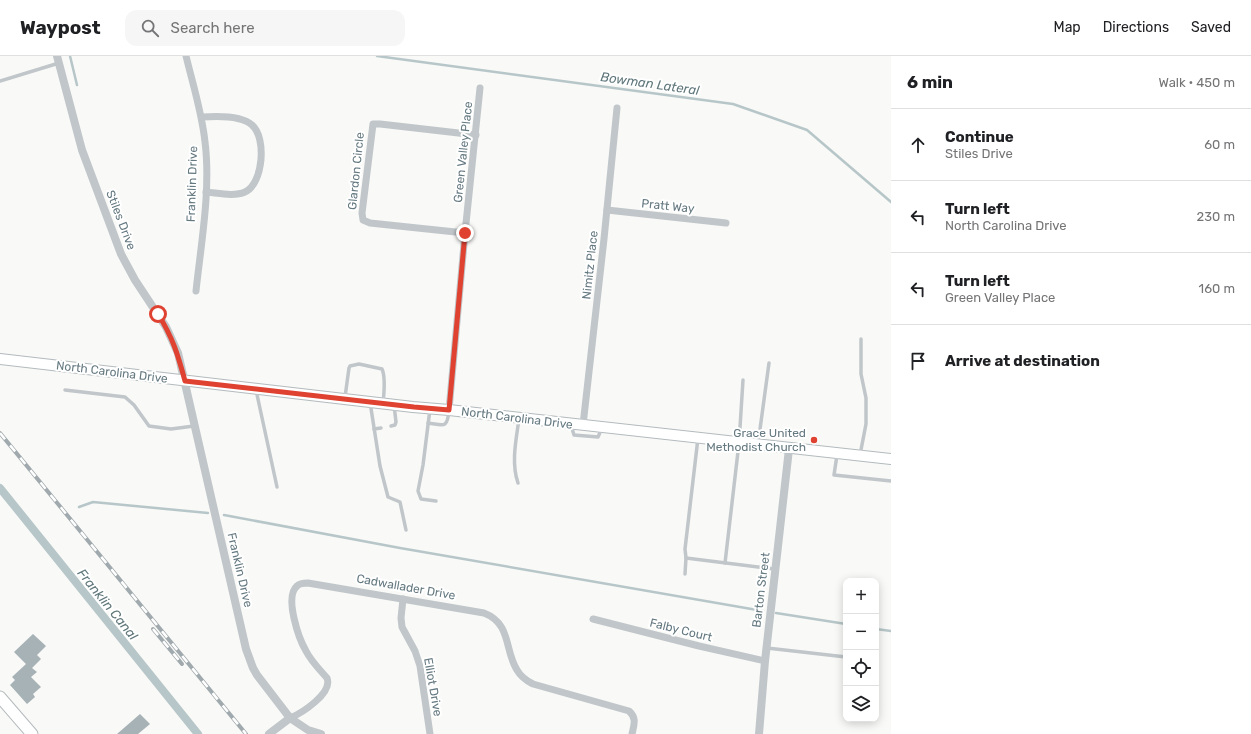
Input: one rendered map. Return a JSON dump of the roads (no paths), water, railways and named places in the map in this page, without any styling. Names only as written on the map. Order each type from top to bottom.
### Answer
[{"type":"main road","name":"North Carolina Drive","points":[[0,359],[891,460]]},
{"type":"main road","points":[[0,697],[32,734]]},
{"type":"street","name":"Franklin Drive","points":[[186,56],[202,117],[206,155],[206,192],[196,291]]},
{"type":"street","name":"Stiles Drive","points":[[58,59],[82,150],[121,254],[128,269],[172,337],[178,353],[185,381]]},
{"type":"street","name":"Green Valley Place","points":[[449,410],[480,88]]},
{"type":"street","name":"Nimitz Place","points":[[583,425],[607,210],[616,108]]},
{"type":"street","points":[[202,117],[227,117],[249,123],[254,126],[257,132],[261,141],[262,150],[256,178],[252,186],[246,192],[238,194],[206,192]]},
{"type":"street","name":"Glardon Circle","points":[[465,233],[370,223],[363,220],[362,213],[373,124],[476,135]]},
{"type":"street","name":"Pratt Way","points":[[607,210],[726,223]]},
{"type":"street","name":"Franklin Drive","points":[[185,381],[246,649],[253,668],[290,718],[308,730],[321,734]]},
{"type":"street","name":"Barton Street","points":[[759,734],[766,648],[789,449]]},
{"type":"street","name":"Cadwallader Drive","points":[[269,734],[320,698],[326,692],[329,682],[300,642],[291,600],[292,594],[297,585],[302,583],[403,599],[489,615],[502,627],[513,662],[520,674],[526,680],[534,684],[630,711],[635,720],[632,734]]},
{"type":"street","name":"Elliot Drive","points":[[403,599],[401,618],[402,627],[415,651],[420,666],[430,734]]},
{"type":"street","name":"Falby Court","points":[[593,619],[765,661]]},
{"type":"lane","points":[[0,82],[58,59]]},
{"type":"lane","points":[[860,456],[866,424],[866,398],[861,374],[861,339]]},
{"type":"lane","points":[[757,445],[769,363]]},
{"type":"lane","points":[[344,398],[349,368],[350,366],[359,364],[382,369],[384,385],[383,403]]},
{"type":"lane","points":[[725,563],[739,443],[743,380]]},
{"type":"lane","points":[[256,389],[277,486]]},
{"type":"lane","points":[[65,390],[125,397],[134,405],[149,426],[172,429],[195,425]]},
{"type":"lane","points":[[370,401],[380,466],[388,497],[400,502],[406,530]]},
{"type":"lane","points":[[390,426],[395,425],[396,422],[394,404]]},
{"type":"lane","points":[[430,408],[423,465],[418,491],[421,499],[436,501]]},
{"type":"lane","points":[[428,423],[441,425],[445,424],[448,421],[449,410]]},
{"type":"lane","points":[[518,483],[515,475],[515,463],[519,418]]},
{"type":"lane","points":[[570,424],[574,435],[586,437],[598,437],[602,427]]},
{"type":"lane","points":[[374,429],[381,428]]},
{"type":"lane","points":[[685,574],[685,549],[698,438]]},
{"type":"lane","points":[[837,454],[834,475],[891,481]]},
{"type":"lane","points":[[686,558],[776,569]]},
{"type":"lane","points":[[766,648],[843,657]]},
{"type":"waterway","points":[[70,56],[77,85]]},
{"type":"waterway","name":"Bowman Lateral","points":[[377,56],[733,104],[807,130],[891,202]]},
{"type":"waterway","name":"Franklin Canal","points":[[0,488],[198,734]]},
{"type":"waterway","points":[[79,507],[93,502],[208,513]]},
{"type":"waterway","points":[[224,515],[400,548],[763,611]]},
{"type":"waterway","points":[[776,613],[843,624]]},
{"type":"waterway","points":[[879,629],[891,631]]},
{"type":"railway","points":[[0,433],[246,734]]},
{"type":"railway","points":[[153,629],[182,664]]},
{"type":"place","name":"Grace United Methodist Church","points":[[814,440]]}]
